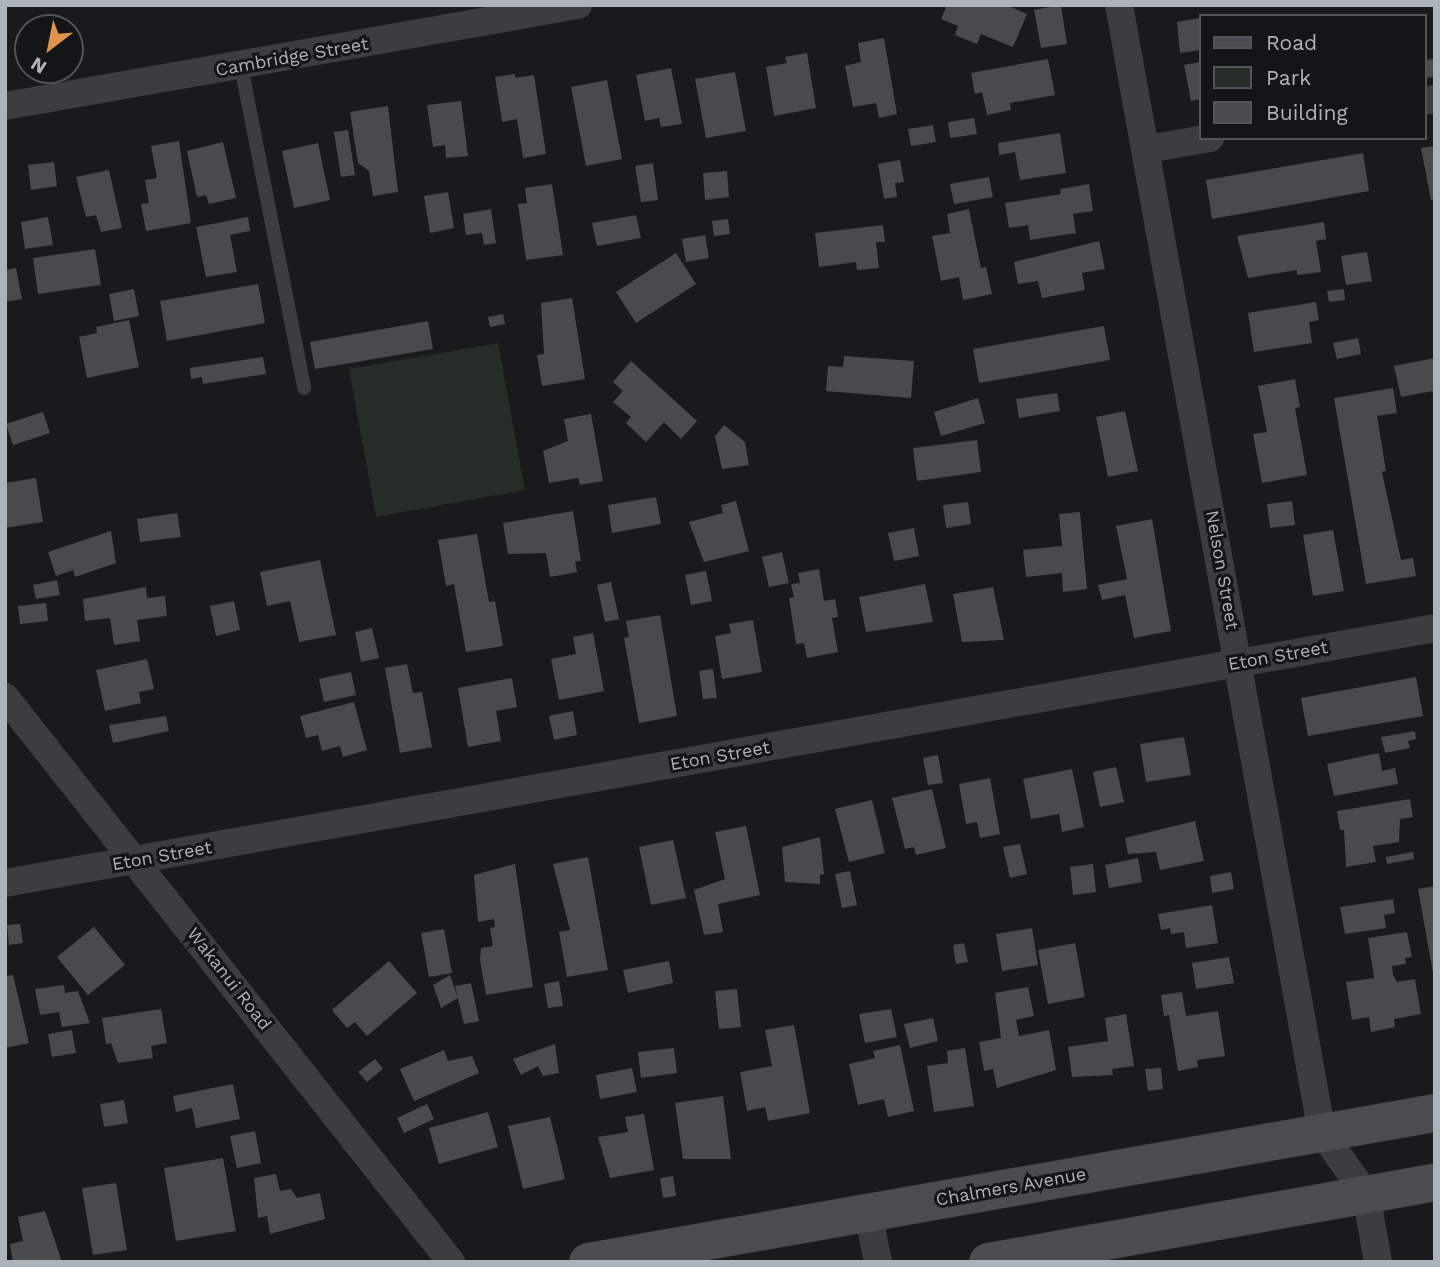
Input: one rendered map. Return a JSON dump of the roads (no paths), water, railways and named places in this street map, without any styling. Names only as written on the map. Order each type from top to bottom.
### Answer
[{"type":"street","name":"Cambridge Street","points":[[5,106],[578,5]]},
{"type":"street","name":"Nelson Street","points":[[1119,5],[1148,149],[1322,1133],[1357,1182]]},
{"type":"street","points":[[1148,149],[1199,140]]},
{"type":"street","name":"Eton Street","points":[[5,883],[1435,628]]},
{"type":"street","name":"Wakanui Road","points":[[5,697],[451,1262]]},
{"type":"street","name":"Chalmers Avenue","points":[[588,1262],[1435,1113]]},
{"type":"street","points":[[988,1262],[1357,1182],[1435,1182]]},
{"type":"street","points":[[1357,1182],[1378,1262]]},
{"type":"street","points":[[867,1212],[878,1262]]},
{"type":"lane","points":[[241,66],[304,388]]}]
